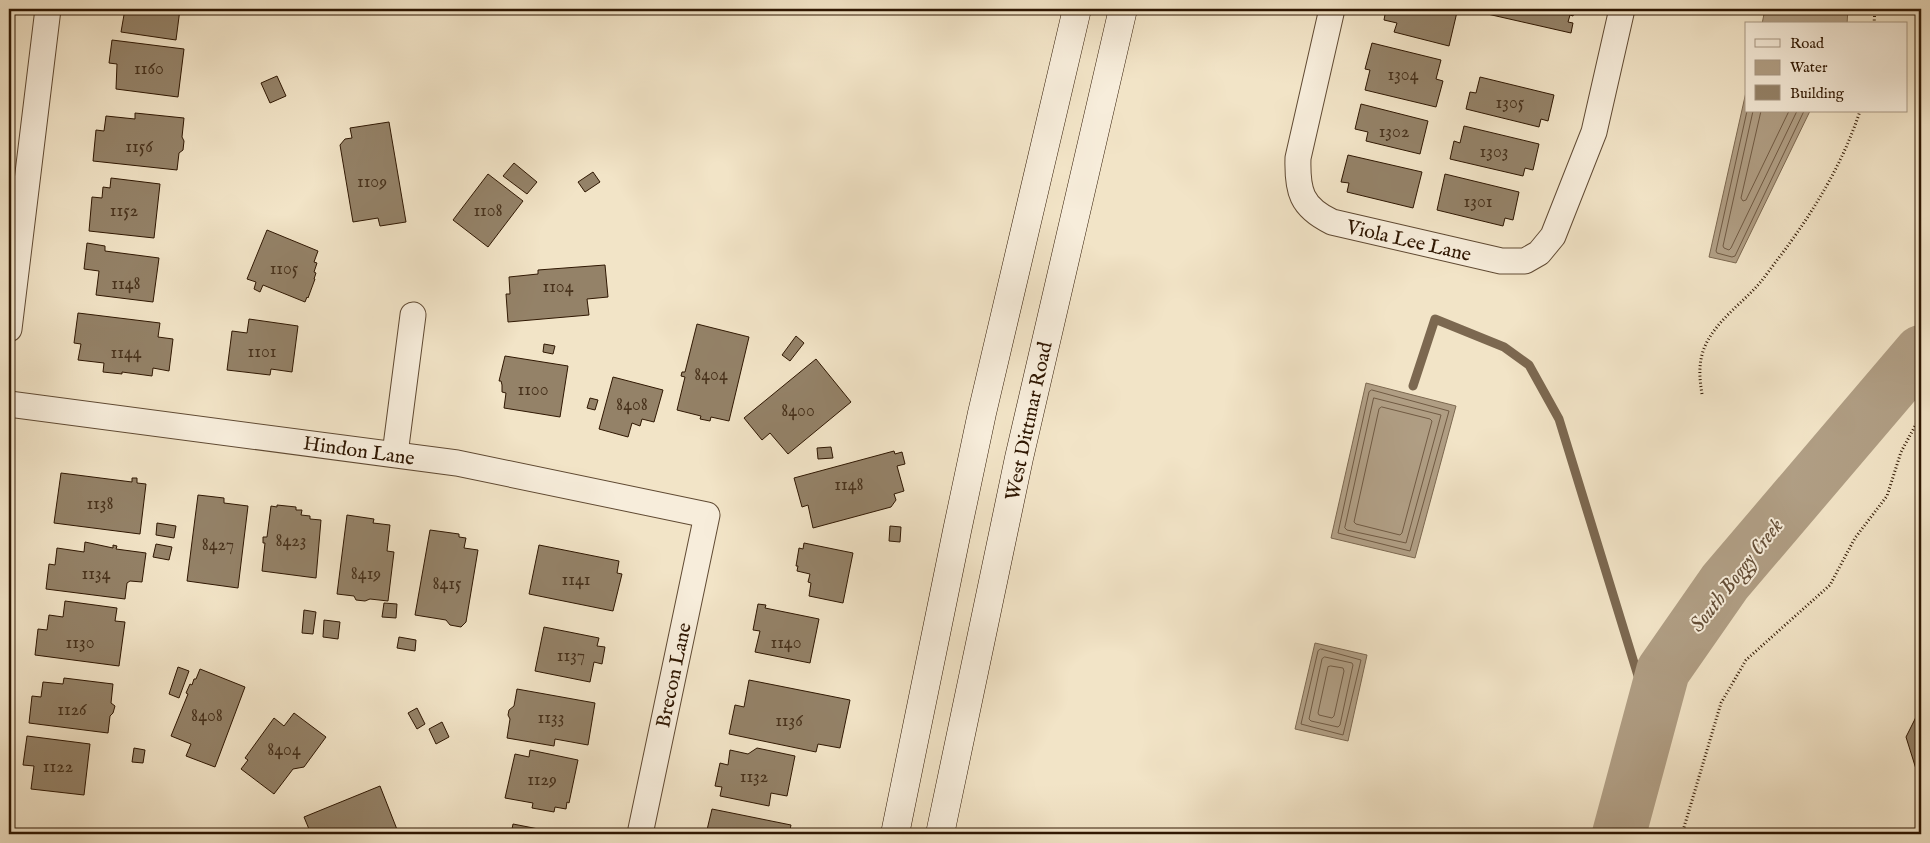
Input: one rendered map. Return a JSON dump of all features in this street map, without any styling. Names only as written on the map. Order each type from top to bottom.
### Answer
[{"type":"street","points":[[9,329],[48,9]]},
{"type":"street","points":[[895,834],[976,440],[1077,9]]},
{"type":"street","name":"West Dittmar Road","points":[[940,834],[1021,449],[1123,9]]},
{"type":"street","name":"Viola Lee Lane","points":[[1332,9],[1298,158],[1298,181],[1304,200],[1316,214],[1332,222],[1501,261],[1525,261],[1540,253],[1553,236],[1594,132],[1622,9]]},
{"type":"street","points":[[395,454],[413,315]]},
{"type":"street","name":"Hindon Lane","points":[[9,404],[457,463],[707,515]]},
{"type":"street","name":"Brecon Lane","points":[[640,834],[707,515]]},
{"type":"path","points":[[1874,22],[1875,9]]},
{"type":"path","points":[[1702,394],[1699,376],[1700,360],[1706,342],[1719,324],[1758,285],[1817,205],[1855,127],[1860,112]]},
{"type":"path","points":[[1682,834],[1721,703],[1746,660],[1830,585],[1855,538],[1887,496],[1901,452],[1921,415]]},
{"type":"water","points":[[1765,9],[1848,9],[1847,22],[1762,22]]},
{"type":"water","points":[[1745,96],[1745,112],[1810,112],[1736,263],[1709,257]]},
{"type":"water","points":[[1366,383],[1456,406],[1415,558],[1331,538]]},
{"type":"water","points":[[1315,643],[1367,655],[1348,741],[1295,729]]},
{"type":"building","points":[[125,9],[180,9],[176,40],[121,32]]},
{"type":"building","points":[[1386,9],[1442,9],[1457,12],[1449,46],[1394,32],[1397,23],[1384,20]]},
{"type":"building","points":[[1484,9],[1575,9],[1573,16],[1570,15],[1568,22],[1573,23],[1571,33],[1483,13]]},
{"type":"building","points":[[112,40],[184,49],[178,97],[116,89],[117,64],[109,63]]},
{"type":"building","points":[[1372,43],[1441,60],[1436,79],[1443,81],[1436,107],[1365,90],[1370,70],[1365,69]]},
{"type":"building","points":[[277,76],[286,96],[270,103],[261,83]]},
{"type":"building","points":[[1480,77],[1554,95],[1548,121],[1541,119],[1539,127],[1466,109],[1470,92],[1476,93]]},
{"type":"building","points":[[1361,104],[1428,121],[1420,154],[1366,141],[1368,132],[1355,129]]},
{"type":"building","points":[[135,113],[184,118],[183,150],[179,153],[177,170],[93,161],[96,130],[104,131],[106,116],[135,119]]},
{"type":"building","points":[[389,122],[406,222],[380,226],[378,218],[353,222],[340,145],[345,139],[352,138],[350,128]]},
{"type":"building","points":[[1464,126],[1539,144],[1533,170],[1525,168],[1523,176],[1450,159],[1454,141],[1460,143]]},
{"type":"building","points":[[1348,155],[1422,172],[1413,208],[1347,192],[1349,183],[1341,182]]},
{"type":"building","points":[[514,163],[537,182],[527,194],[503,176]]},
{"type":"building","points":[[593,172],[600,182],[585,192],[578,182]]},
{"type":"building","points":[[488,174],[523,201],[488,247],[453,220]]},
{"type":"building","points":[[1445,174],[1519,192],[1513,220],[1505,218],[1503,226],[1437,210]]},
{"type":"building","points":[[111,178],[160,184],[154,238],[89,231],[92,197],[102,198],[103,187],[110,188]]},
{"type":"building","points":[[267,230],[318,251],[314,262],[317,263],[314,272],[316,273],[315,279],[305,302],[263,285],[260,292],[254,289],[256,282],[247,279]]},
{"type":"building","points":[[87,243],[105,246],[105,251],[159,258],[153,302],[96,295],[99,271],[84,269]]},
{"type":"building","points":[[605,265],[608,297],[587,299],[589,315],[508,322],[506,294],[510,294],[509,277],[538,274],[538,270]]},
{"type":"building","points":[[78,313],[160,323],[158,337],[173,339],[169,371],[153,368],[152,376],[122,372],[122,374],[103,372],[104,363],[78,360],[81,344],[74,343]]},
{"type":"building","points":[[249,319],[298,326],[292,372],[271,369],[270,375],[227,370],[232,331],[247,333]]},
{"type":"building","points":[[697,324],[749,337],[729,421],[711,417],[710,421],[700,419],[701,416],[677,410],[685,377],[681,376],[682,372],[685,372]]},
{"type":"building","points":[[796,336],[804,343],[790,361],[782,355]]},
{"type":"building","points":[[544,344],[555,346],[553,354],[543,352]]},
{"type":"building","points":[[505,356],[568,366],[560,417],[504,408],[506,393],[502,392],[501,381],[499,381]]},
{"type":"building","points":[[816,359],[851,402],[788,454],[770,433],[762,440],[744,418]]},
{"type":"building","points":[[613,377],[663,390],[654,422],[642,419],[640,426],[632,423],[628,437],[599,429]]},
{"type":"building","points":[[590,398],[598,400],[595,410],[587,408]]},
{"type":"building","points":[[831,447],[833,458],[818,459],[817,448]]},
{"type":"building","points":[[894,451],[895,454],[902,452],[905,464],[897,466],[904,491],[894,494],[896,500],[891,507],[813,528],[808,505],[802,507],[794,478]]},
{"type":"building","points":[[61,473],[132,482],[132,478],[137,478],[137,483],[146,484],[140,534],[54,523]]},
{"type":"building","points":[[198,495],[224,498],[224,503],[248,506],[238,588],[187,581]]},
{"type":"building","points":[[277,505],[296,507],[296,510],[302,510],[301,515],[310,516],[310,519],[321,520],[316,578],[262,571],[265,543],[263,543],[263,537],[267,537],[271,506],[277,507]]},
{"type":"building","points":[[347,515],[374,519],[373,523],[390,525],[387,551],[394,552],[388,601],[356,600],[354,596],[337,594]]},
{"type":"building","points":[[157,523],[176,526],[174,538],[156,535]]},
{"type":"building","points":[[890,526],[901,527],[900,542],[889,541]]},
{"type":"building","points":[[430,530],[459,534],[459,537],[466,538],[464,548],[478,550],[466,622],[461,627],[450,625],[446,620],[415,615]]},
{"type":"building","points":[[85,542],[113,548],[113,545],[117,546],[116,549],[146,553],[142,582],[130,581],[127,583],[125,599],[46,589],[49,564],[55,565],[57,548],[84,552]]},
{"type":"building","points":[[804,543],[853,553],[843,603],[809,596],[811,583],[808,582],[810,574],[797,571],[798,566],[796,566],[799,548],[803,549]]},
{"type":"building","points":[[156,544],[172,547],[169,560],[153,557]]},
{"type":"building","points":[[539,545],[619,561],[617,573],[622,574],[613,611],[529,594]]},
{"type":"building","points":[[65,601],[117,608],[115,621],[125,622],[119,666],[35,655],[38,629],[47,630],[49,615],[63,617]]},
{"type":"building","points":[[384,603],[397,604],[396,618],[382,617]]},
{"type":"building","points":[[758,604],[766,605],[765,608],[819,619],[810,663],[755,652],[760,631],[753,630]]},
{"type":"building","points":[[304,610],[316,612],[313,634],[302,633]]},
{"type":"building","points":[[324,620],[340,622],[338,639],[323,637]]},
{"type":"building","points":[[544,627],[599,638],[597,646],[605,647],[602,664],[594,662],[590,682],[535,671]]},
{"type":"building","points":[[399,637],[416,640],[415,651],[397,648]]},
{"type":"building","points":[[178,667],[189,671],[179,698],[169,694]]},
{"type":"building","points":[[200,669],[245,687],[215,767],[186,756],[191,744],[171,736],[188,694],[186,693],[190,684],[192,685],[194,679],[196,679]]},
{"type":"building","points":[[64,678],[113,684],[111,703],[115,706],[110,716],[108,733],[29,723],[32,696],[41,697],[43,682],[63,684]]},
{"type":"building","points":[[749,680],[850,700],[840,748],[818,744],[816,752],[729,734],[735,705],[744,707]]},
{"type":"building","points":[[517,689],[595,703],[588,745],[555,739],[554,746],[507,738],[510,719],[508,715],[509,710],[514,706]]},
{"type":"building","points":[[1921,707],[1921,772],[1916,769],[1906,737]]},
{"type":"building","points":[[417,708],[425,724],[417,729],[408,713]]},
{"type":"building","points":[[294,713],[326,737],[304,767],[293,769],[274,794],[241,769],[248,760],[245,758],[274,718],[284,726]]},
{"type":"building","points":[[442,722],[449,737],[436,744],[429,729]]},
{"type":"building","points":[[27,736],[90,744],[84,795],[31,789],[34,766],[23,765]]},
{"type":"building","points":[[134,748],[145,750],[143,763],[132,762]]},
{"type":"building","points":[[757,748],[795,756],[787,796],[771,793],[769,806],[720,796],[722,787],[715,786],[720,763],[728,765],[730,750],[748,754]]},
{"type":"building","points":[[530,750],[578,760],[566,809],[555,807],[554,812],[532,808],[533,803],[505,798],[515,754],[529,757]]},
{"type":"building","points":[[380,786],[398,832],[393,834],[311,834],[304,817]]},
{"type":"building","points":[[712,809],[791,825],[789,834],[706,834]]},
{"type":"building","points":[[513,824],[564,834],[511,834]]},
{"type":"waterway","points":[[1413,386],[1435,319],[1504,347],[1529,365],[1559,419],[1651,718]]},
{"type":"waterway","name":"South Boggy Creek","points":[[1619,834],[1663,671],[1725,582],[1921,352]]}]
